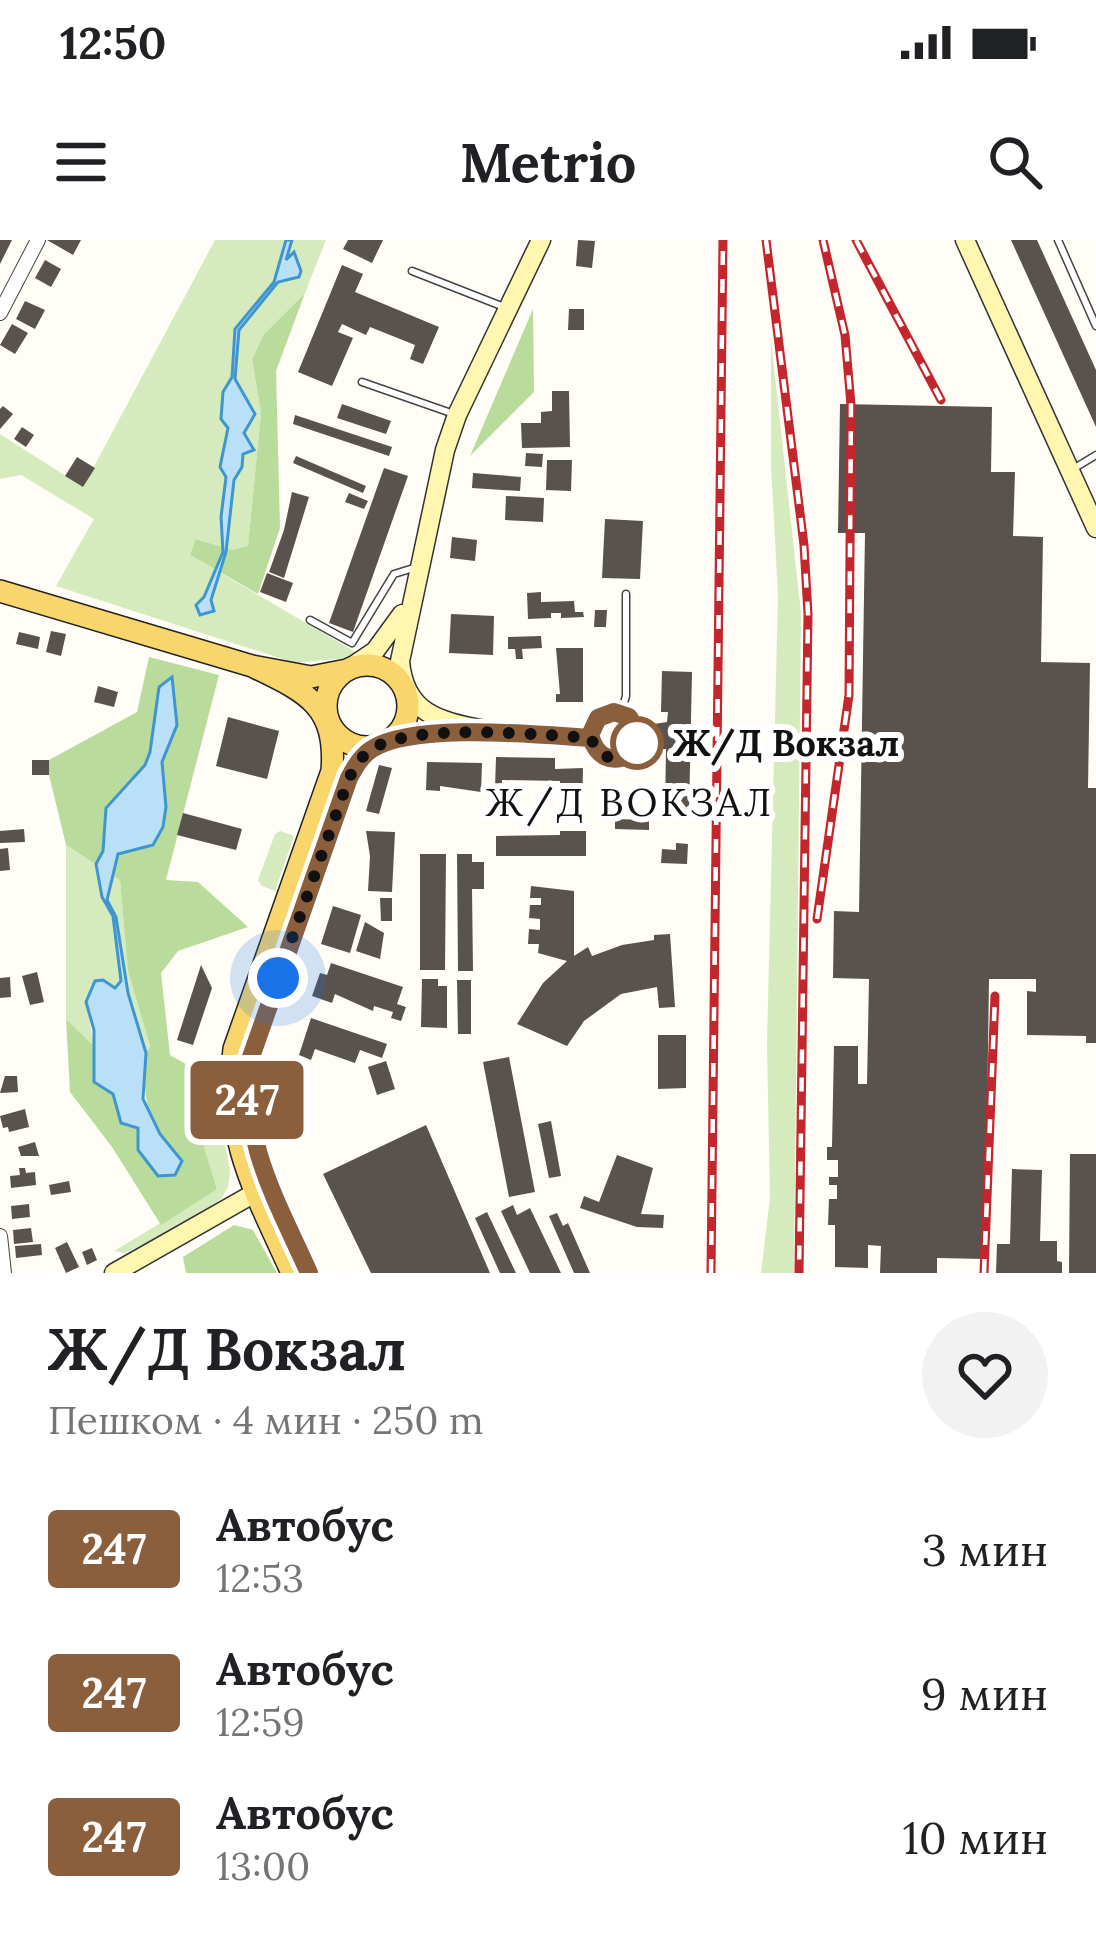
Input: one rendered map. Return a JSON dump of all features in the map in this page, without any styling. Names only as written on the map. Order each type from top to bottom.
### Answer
[{"type":"main road","points":[[0,591],[252,666],[311,676],[359,665],[380,667],[402,685],[408,706],[405,720],[391,739],[362,756],[349,778],[251,1057],[246,1093],[251,1129],[263,1189],[292,1273]]},
{"type":"main road","points":[[252,666],[309,698],[350,743],[376,746]]},
{"type":"main road","points":[[310,1273],[234,1132],[228,1091],[234,1049],[332,771],[334,742],[327,693],[347,670]]},
{"type":"street","points":[[0,314],[38,240]]},
{"type":"street","points":[[499,733],[426,712],[402,685],[400,662],[445,450],[457,415],[541,240]]},
{"type":"street","points":[[965,240],[1095,523]]},
{"type":"street","points":[[347,670],[375,651],[413,594]]},
{"type":"street","points":[[606,713],[621,713],[634,721],[639,736],[628,755],[607,758],[591,738],[598,718],[606,713]]},
{"type":"street","points":[[376,746],[412,736],[499,733],[591,738]]},
{"type":"street","points":[[115,1273],[263,1189]]},
{"type":"street","points":[[0,1236],[4,1273]]},
{"type":"lane","points":[[1058,240],[1096,326]]},
{"type":"lane","points":[[412,272],[507,309]]},
{"type":"lane","points":[[362,382],[457,415]]},
{"type":"lane","points":[[1070,471],[1096,455]]},
{"type":"lane","points":[[310,620],[352,643],[394,574],[410,566],[420,568]]},
{"type":"lane","points":[[621,713],[626,696],[626,594]]},
{"type":"green space","points":[[215,240],[326,240],[305,293],[264,334],[252,359],[261,413],[248,547],[233,550],[197,539],[190,555],[357,653],[346,658],[295,663],[56,586],[94,519],[21,475],[0,479],[0,434],[83,487]]},
{"type":"green space","points":[[305,293],[276,371],[280,528],[258,594],[190,555],[196,539],[233,550],[248,546],[261,413],[252,359],[264,334]]},
{"type":"green space","points":[[533,309],[534,392],[470,456]]},
{"type":"green space","points":[[771,340],[801,613],[794,1273],[761,1273],[770,1198],[767,1044],[778,595]]},
{"type":"green space","points":[[149,657],[219,675],[166,880],[198,882],[248,927],[178,951],[161,973],[170,1055],[200,1072],[199,1131],[217,1189],[161,1225],[112,1147],[70,1092],[66,1019],[94,1046],[94,1082],[113,1093],[138,1128],[182,1161],[161,1134],[146,1100],[150,1046],[128,971],[120,880],[66,845],[49,775],[49,760],[137,712]]},
{"type":"green space","points":[[280,831],[294,836],[275,891],[258,880]]},
{"type":"green space","points":[[66,845],[120,880],[128,971],[150,1046],[146,1053],[128,993],[95,981],[86,1001],[94,1046],[66,1019]]},
{"type":"green space","points":[[200,1072],[215,1089],[230,1171],[228,1187],[221,1199],[179,1228],[125,1253],[114,1251],[217,1189],[199,1131]]},
{"type":"green space","points":[[234,1225],[253,1230],[277,1273],[186,1273],[183,1257]]},
{"type":"water","points":[[286,240],[292,240],[286,260],[294,252],[299,277],[278,282],[239,330],[235,379],[255,414],[244,433],[254,450],[243,454],[234,480],[226,552],[211,600],[214,611],[200,615],[196,605],[223,552],[226,477],[220,467],[228,428],[221,419],[223,392],[232,377],[235,329],[274,282]]},
{"type":"water","points":[[172,677],[177,725],[162,762],[163,827],[153,845],[118,854],[107,900],[116,917],[128,993],[146,1053],[143,1099],[160,1134],[182,1161],[175,1175],[158,1176],[138,1150],[138,1128],[121,1123],[113,1094],[94,1082],[94,1030],[86,1002],[95,981],[115,988],[121,981],[113,916],[102,897],[96,864],[103,851],[106,808],[145,765],[159,687]]},
{"type":"building","points":[[0,240],[12,240],[0,264]]},
{"type":"building","points":[[47,240],[81,240],[73,255]]},
{"type":"building","points":[[348,240],[383,240],[372,263],[343,249]]},
{"type":"building","points":[[578,240],[595,241],[592,268],[576,266]]},
{"type":"building","points":[[1011,240],[1037,240],[1096,370],[1096,427]]},
{"type":"building","points":[[45,260],[61,269],[51,287],[35,278]]},
{"type":"building","points":[[342,265],[363,274],[355,292],[439,327],[423,364],[410,359],[415,345],[370,327],[366,335],[342,324],[338,332],[353,338],[332,386],[298,372]]},
{"type":"building","points":[[25,301],[45,310],[35,329],[16,319]]},
{"type":"building","points":[[569,309],[584,309],[584,330],[568,330]]},
{"type":"building","points":[[12,324],[28,333],[15,354],[0,345]]},
{"type":"building","points":[[552,391],[569,391],[570,447],[522,448],[521,423],[541,423],[541,412],[552,411]]},
{"type":"building","points":[[342,404],[391,421],[386,434],[337,418]]},
{"type":"building","points":[[840,404],[992,407],[991,472],[1015,472],[1013,536],[1043,537],[1041,662],[1090,663],[1088,788],[1096,788],[1096,1043],[1086,1043],[1086,1036],[1027,1035],[1027,991],[1036,992],[1036,979],[989,979],[985,1259],[937,1258],[937,1273],[880,1273],[881,1246],[868,1245],[868,1268],[835,1267],[835,1225],[828,1225],[829,1199],[837,1199],[837,1185],[829,1185],[829,1177],[838,1177],[838,1160],[827,1160],[827,1147],[832,1147],[834,1046],[858,1046],[858,1084],[867,1084],[869,979],[833,978],[834,911],[859,912],[865,533],[838,533]]},
{"type":"building","points":[[3,406],[13,414],[0,429],[0,409]]},
{"type":"building","points":[[295,415],[392,447],[389,456],[293,424]]},
{"type":"building","points":[[22,427],[34,435],[26,447],[14,439]]},
{"type":"building","points":[[526,453],[543,454],[542,467],[525,466]]},
{"type":"building","points":[[296,456],[366,486],[363,493],[293,463]]},
{"type":"building","points":[[77,457],[95,468],[83,487],[65,476]]},
{"type":"building","points":[[547,460],[572,460],[571,491],[546,490]]},
{"type":"building","points":[[384,468],[408,476],[353,632],[329,623]]},
{"type":"building","points":[[473,473],[521,477],[520,491],[472,488]]},
{"type":"building","points":[[292,492],[309,497],[284,578],[269,572]]},
{"type":"building","points":[[349,493],[368,501],[364,509],[345,502]]},
{"type":"building","points":[[506,496],[544,498],[543,522],[505,520]]},
{"type":"building","points":[[605,519],[643,521],[640,579],[602,578]]},
{"type":"building","points":[[452,537],[477,540],[475,561],[450,558]]},
{"type":"building","points":[[267,573],[293,583],[286,602],[260,592]]},
{"type":"building","points":[[541,592],[541,602],[574,601],[575,612],[583,612],[584,617],[561,618],[561,613],[551,613],[551,618],[528,619],[527,593]]},
{"type":"building","points":[[595,610],[607,610],[606,627],[594,627]]},
{"type":"building","points":[[451,614],[494,616],[493,655],[449,653]]},
{"type":"building","points":[[51,631],[66,634],[61,656],[46,652]]},
{"type":"building","points":[[19,632],[40,637],[38,649],[16,644]]},
{"type":"building","points":[[541,636],[542,648],[522,649],[523,659],[516,659],[515,649],[508,649],[508,637]]},
{"type":"building","points":[[556,648],[583,648],[583,702],[556,702],[560,694]]},
{"type":"building","points":[[662,671],[692,672],[689,812],[665,811],[666,749],[654,742],[654,724],[667,722],[668,712],[661,712]]},
{"type":"building","points":[[98,686],[118,692],[114,707],[94,702]]},
{"type":"building","points":[[228,717],[279,731],[267,779],[216,766]]},
{"type":"building","points":[[496,757],[555,758],[555,769],[583,768],[582,819],[568,819],[568,811],[559,811],[560,781],[502,780],[502,789],[495,789]]},
{"type":"building","points":[[32,760],[49,760],[49,775],[32,775]]},
{"type":"building","points":[[427,762],[482,763],[481,792],[440,786],[440,791],[426,790]]},
{"type":"building","points":[[379,765],[392,768],[379,814],[366,811]]},
{"type":"building","points":[[183,813],[242,829],[236,850],[177,835]]},
{"type":"building","points":[[615,819],[649,820],[649,830],[615,829]]},
{"type":"building","points":[[24,829],[25,842],[0,843],[0,831]]},
{"type":"building","points":[[366,831],[395,832],[392,892],[368,891]]},
{"type":"building","points":[[560,831],[586,831],[586,856],[496,856],[496,836],[560,835]]},
{"type":"building","points":[[676,843],[688,844],[687,864],[661,863],[662,849],[676,850]]},
{"type":"building","points":[[8,848],[10,870],[0,871],[0,849]]},
{"type":"building","points":[[420,854],[446,854],[445,970],[420,970]]},
{"type":"building","points":[[457,854],[472,854],[472,862],[484,862],[484,889],[472,889],[473,971],[458,971]]},
{"type":"building","points":[[531,886],[574,891],[574,956],[588,947],[592,956],[670,934],[675,1007],[659,1008],[657,987],[621,994],[584,1021],[567,1046],[517,1024],[543,983],[567,961],[538,953],[539,944],[528,944],[529,929],[540,930],[540,919],[529,918],[530,905],[541,905],[541,898],[530,898]]},
{"type":"building","points":[[380,898],[392,898],[392,921],[381,921]]},
{"type":"building","points":[[333,906],[361,915],[350,953],[321,944]]},
{"type":"building","points":[[365,922],[384,933],[380,959],[356,951]]},
{"type":"building","points":[[331,963],[403,987],[397,1004],[406,1007],[401,1021],[391,1018],[393,1012],[374,1006],[373,1011],[335,994],[332,1003],[312,996],[320,973],[327,975]]},
{"type":"building","points":[[201,965],[212,988],[193,1045],[177,1040]]},
{"type":"building","points":[[37,972],[44,1002],[30,1005],[22,976]]},
{"type":"building","points":[[10,977],[11,997],[0,998],[0,978]]},
{"type":"building","points":[[422,979],[438,979],[438,986],[447,986],[447,1028],[421,1027]]},
{"type":"building","points":[[457,980],[471,980],[471,1034],[458,1034]]},
{"type":"building","points":[[311,1018],[387,1044],[382,1058],[360,1050],[355,1063],[315,1049],[311,1060],[299,1055]]},
{"type":"building","points":[[658,1035],[686,1035],[686,1088],[658,1089]]},
{"type":"building","points":[[509,1057],[535,1192],[509,1197],[483,1062]]},
{"type":"building","points":[[386,1061],[395,1089],[377,1095],[368,1067]]},
{"type":"building","points":[[5,1076],[17,1076],[18,1092],[0,1093]]},
{"type":"building","points":[[281,1094],[286,1105],[276,1109],[271,1098]]},
{"type":"building","points":[[25,1109],[29,1127],[9,1132],[8,1127],[3,1128],[0,1116]]},
{"type":"building","points":[[551,1121],[561,1176],[549,1178],[538,1124]]},
{"type":"building","points":[[426,1125],[490,1273],[371,1273],[323,1174]]},
{"type":"building","points":[[35,1142],[39,1156],[21,1156],[18,1147]]},
{"type":"building","points":[[1070,1154],[1096,1154],[1096,1273],[1069,1273]]},
{"type":"building","points":[[617,1155],[653,1168],[641,1214],[664,1215],[663,1228],[637,1227],[580,1208],[584,1196],[599,1202]]},
{"type":"building","points":[[19,1168],[35,1172],[36,1185],[11,1188],[10,1176],[20,1175]]},
{"type":"building","points":[[1012,1169],[1042,1170],[1040,1241],[1057,1241],[1062,1273],[996,1273],[997,1244],[1010,1244]]},
{"type":"building","points":[[69,1181],[71,1192],[51,1195],[49,1185]]},
{"type":"building","points":[[29,1204],[30,1217],[12,1219],[11,1206]]},
{"type":"building","points":[[513,1205],[517,1215],[530,1208],[561,1273],[530,1273],[501,1211]]},
{"type":"building","points":[[487,1212],[516,1273],[500,1273],[475,1218]]},
{"type":"building","points":[[557,1213],[563,1226],[568,1223],[590,1273],[574,1273],[549,1216]]},
{"type":"building","points":[[31,1228],[33,1242],[14,1244],[13,1230]]},
{"type":"building","points":[[67,1242],[79,1267],[66,1273],[55,1248]]},
{"type":"building","points":[[41,1244],[42,1255],[16,1258],[15,1246]]},
{"type":"building","points":[[92,1248],[97,1260],[87,1265],[82,1252]]},
{"type":"railway","points":[[711,1273],[723,240]]},
{"type":"railway","points":[[766,240],[804,545],[808,614],[799,1273]]},
{"type":"railway","points":[[817,919],[849,695],[851,405],[845,335],[823,240]]},
{"type":"railway","points":[[856,240],[941,400]]},
{"type":"railway","points":[[984,1273],[995,996]]},
{"type":"bus line","name":"247","points":[[309,1273],[270,1184],[251,1129],[246,1093],[251,1057],[349,778],[362,756],[376,746],[412,736],[499,733],[591,738],[601,754],[614,759],[634,750],[639,736],[634,721],[614,712],[598,718],[591,733]]},
{"type":"place","name":"Ж/Д Вокзал","points":[[637,743]]},
{"type":"district","name":"Ж/Д ВОКЗАЛ","points":[[630,802]]},
{"type":"route","points":[[278,978],[349,778],[362,756],[376,746],[428,735],[591,738],[601,754],[614,759],[628,755],[637,743]]}]
